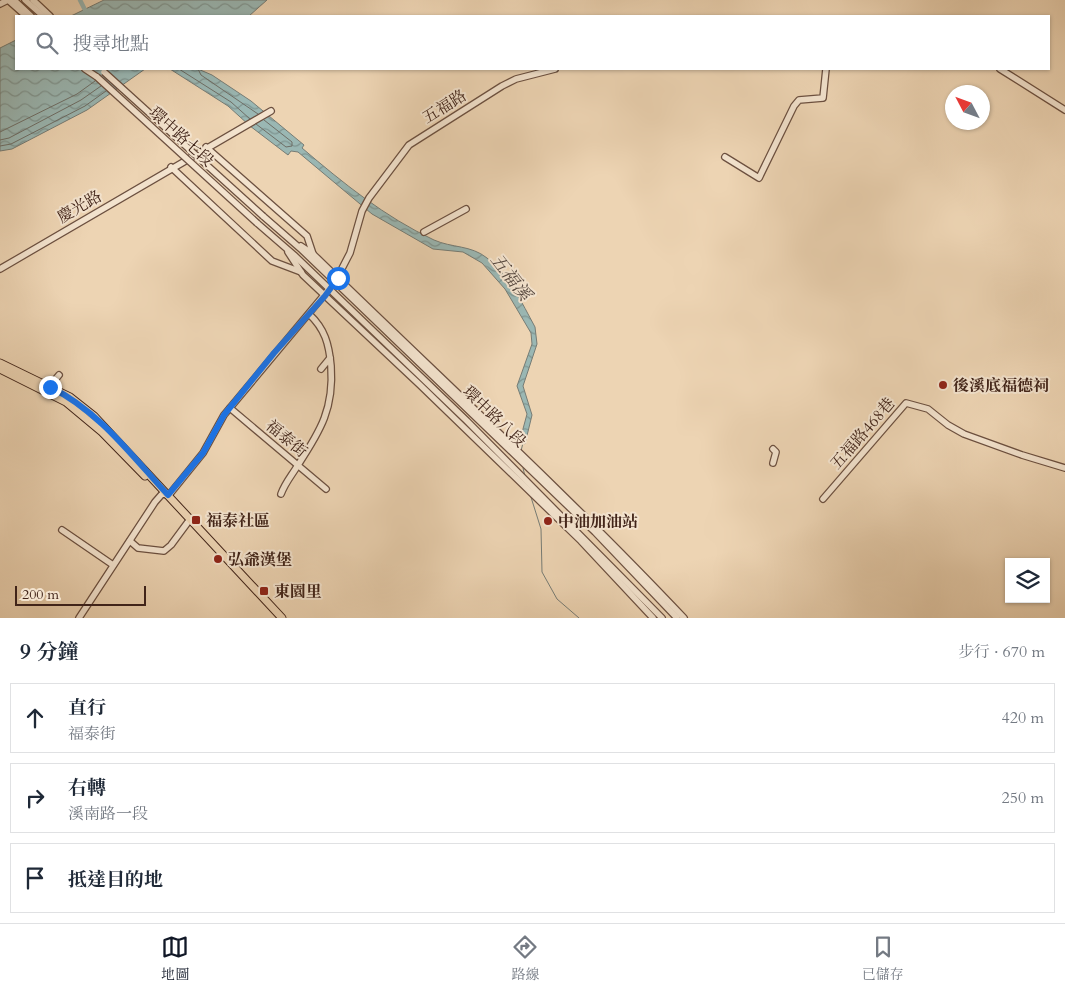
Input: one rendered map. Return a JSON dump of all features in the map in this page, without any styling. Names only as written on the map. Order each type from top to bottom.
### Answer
[{"type":"main road","points":[[0,363],[46,388],[90,421],[165,494],[282,618]]},
{"type":"main road","points":[[0,369],[46,388]]},
{"type":"street","points":[[0,4],[8,0],[25,15]]},
{"type":"street","points":[[14,0],[30,15]]},
{"type":"street","points":[[25,0],[42,15]]},
{"type":"street","points":[[33,0],[49,15]]},
{"type":"street","name":"環中路七段","points":[[87,70],[257,224]]},
{"type":"street","name":"環中路七段","points":[[102,70],[263,216]]},
{"type":"street","name":"五福路","points":[[336,280],[350,253],[362,211],[369,198],[410,145],[502,86],[516,79],[551,70]]},
{"type":"street","points":[[725,157],[759,178],[794,106],[799,100],[823,98],[826,70]]},
{"type":"street","points":[[1002,70],[1065,110]]},
{"type":"street","name":"慶光路","points":[[0,269],[206,147],[271,111]]},
{"type":"street","name":"環中路八段","points":[[206,147],[307,236],[313,254]]},
{"type":"street","name":"環中路八段","points":[[171,168],[272,261],[301,272]]},
{"type":"street","points":[[424,232],[466,209]]},
{"type":"street","name":"環中路八段","points":[[263,216],[336,280],[513,448],[684,618]]},
{"type":"street","name":"環中路八段","points":[[257,224],[284,246],[515,469],[541,502],[584,541],[653,618]]},
{"type":"street","name":"環中路八段","points":[[290,240],[313,254],[336,280]]},
{"type":"street","name":"環中路八段","points":[[284,246],[301,272],[325,296],[525,482],[662,618]]},
{"type":"street","points":[[79,618],[113,565],[165,494],[203,453],[218,424],[230,408],[330,290],[336,280]]},
{"type":"street","points":[[281,494],[285,484],[317,435],[330,406],[332,389],[330,358],[322,326],[309,314]]},
{"type":"street","points":[[322,369],[330,358]]},
{"type":"street","points":[[46,388],[59,375]]},
{"type":"street","name":"五福路468巷","points":[[822,499],[906,403],[928,409],[948,425],[964,434],[1065,468]]},
{"type":"street","name":"福泰街","points":[[230,408],[326,489]]},
{"type":"street","points":[[773,449],[776,452],[773,464]]},
{"type":"street","points":[[130,541],[138,548],[164,551],[171,545],[187,519]]},
{"type":"street","points":[[584,541],[595,529]]},
{"type":"street","name":"環中路八段","points":[[595,529],[677,618]]},
{"type":"street","points":[[62,530],[113,565]]},
{"type":"water","points":[[104,0],[267,0],[250,15],[73,15]]},
{"type":"water","points":[[15,40],[15,70],[144,70],[87,110],[12,149],[0,151],[0,48]]},
{"type":"water","points":[[172,70],[200,70],[212,75],[251,101],[304,145],[302,148],[317,161],[398,221],[441,243],[481,254],[495,265],[514,290],[535,327],[537,344],[523,386],[532,415],[525,444],[520,440],[527,414],[517,386],[532,344],[531,333],[505,289],[482,263],[463,252],[433,249],[372,214],[298,152],[291,151],[288,155],[250,126],[228,106]]},
{"type":"waterway","points":[[80,0],[88,15]]},
{"type":"waterway","name":"五福溪","points":[[521,451],[523,443]]},
{"type":"waterway","name":"五福溪","points":[[523,468],[525,476]]},
{"type":"waterway","name":"五福溪","points":[[530,494],[541,529],[542,572],[557,599],[579,618]]},
{"type":"place","name":"後溪底福德祠","points":[[943,385]]},
{"type":"place","name":"福泰社區","points":[[196,520]]},
{"type":"place","name":"中油加油站","points":[[548,521]]},
{"type":"place","name":"弘爺漢堡","points":[[218,559]]},
{"type":"place","name":"東園里","points":[[264,591]]},
{"type":"route","points":[[50,387],[70,397],[94,416],[168,495],[180,483],[203,453],[224,415],[274,353],[325,296],[338,278]]}]
